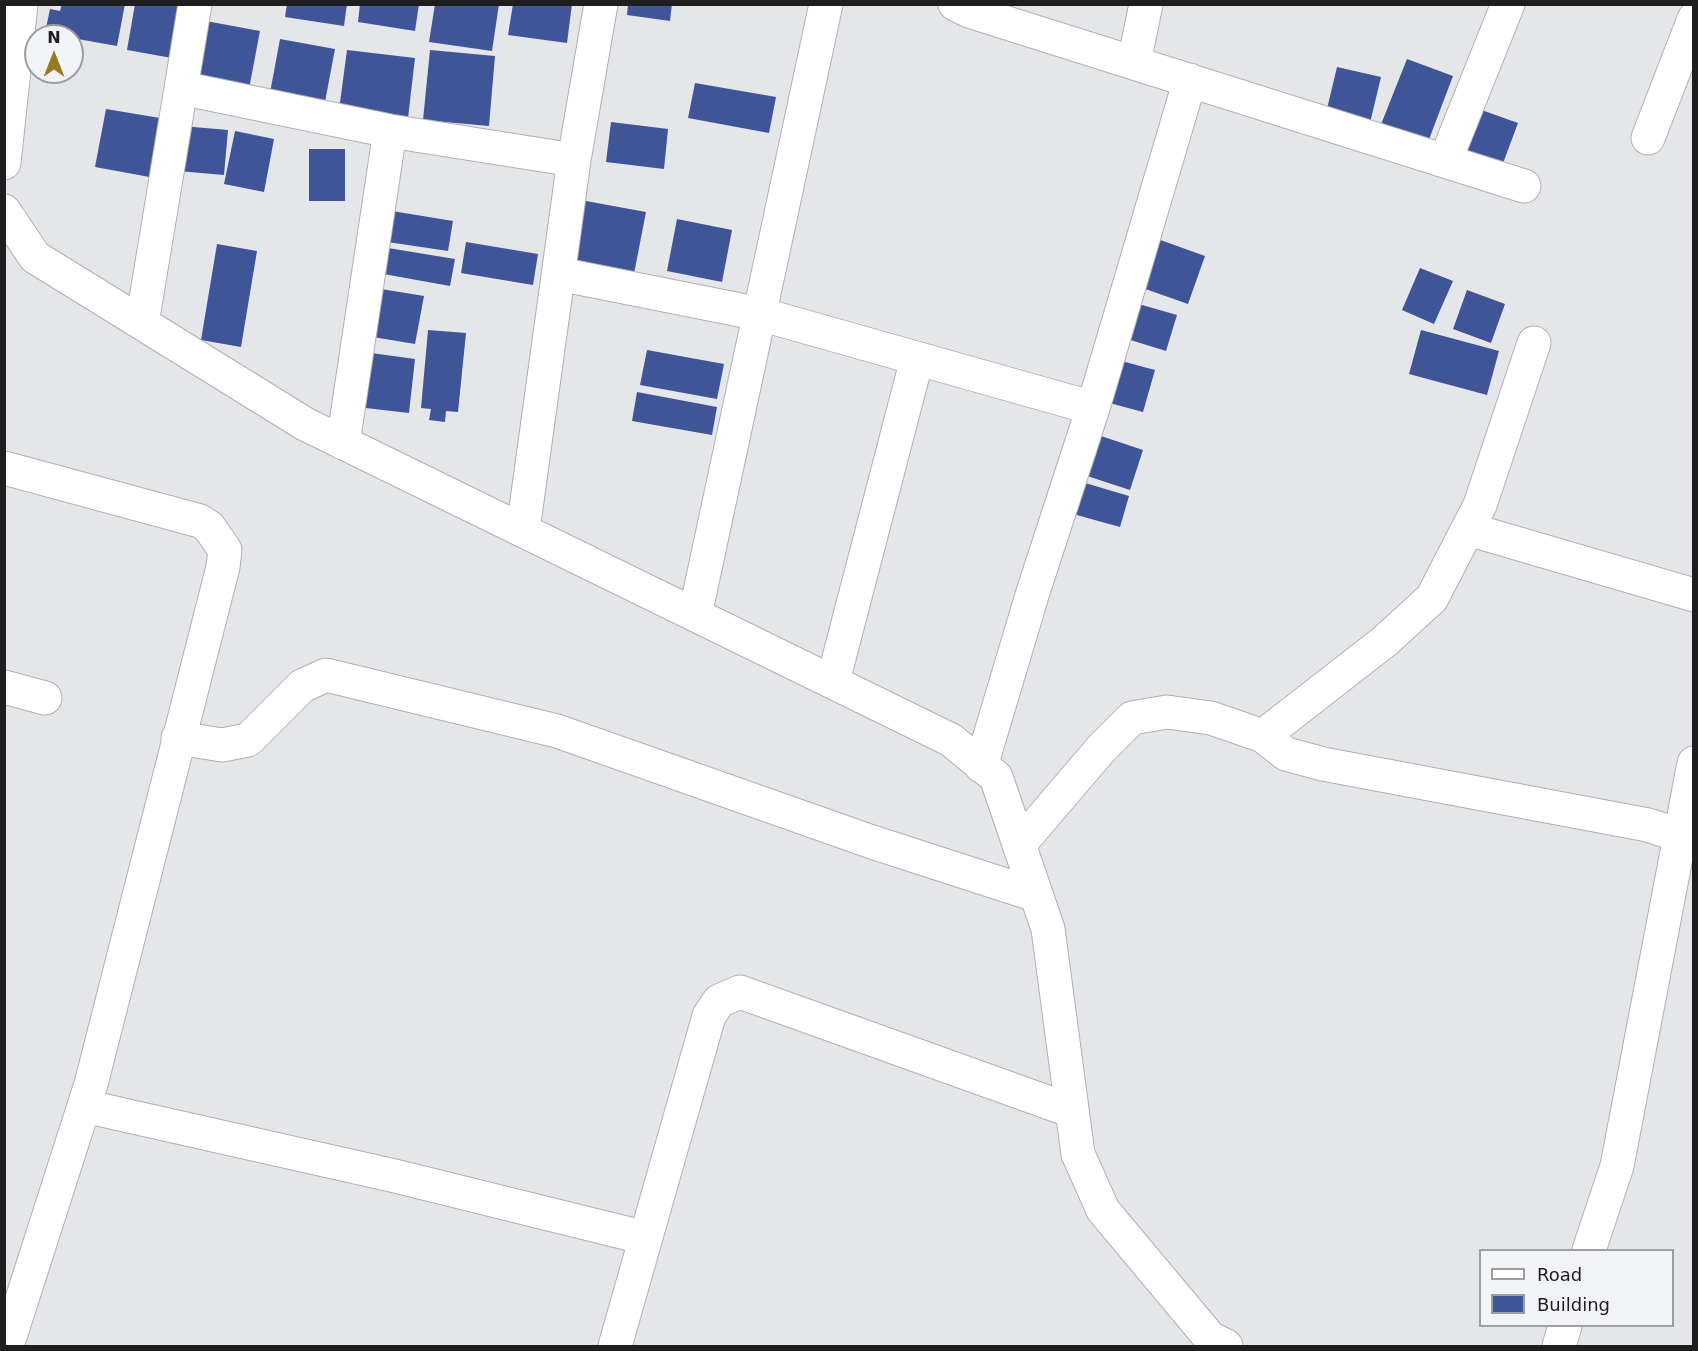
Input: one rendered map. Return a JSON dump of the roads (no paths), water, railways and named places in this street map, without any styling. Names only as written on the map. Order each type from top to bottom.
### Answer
[{"type":"street","points":[[4,163],[21,4]]},
{"type":"street","points":[[142,323],[195,4]]},
{"type":"street","points":[[523,530],[574,160],[601,4]]},
{"type":"street","points":[[695,615],[826,4]]},
{"type":"street","points":[[955,4],[980,14],[1524,186]]},
{"type":"street","points":[[1134,63],[1146,4]]},
{"type":"street","points":[[1445,161],[1508,4]]},
{"type":"street","points":[[1648,138],[1694,19]]},
{"type":"street","points":[[981,766],[1033,592],[1093,408],[1190,80]]},
{"type":"street","points":[[181,88],[390,131],[574,160]]},
{"type":"street","points":[[343,443],[390,131]]},
{"type":"street","points":[[4,211],[35,257],[305,424],[951,740],[996,777],[1048,929],[1078,1154],[1103,1210],[1210,1338],[1226,1347]]},
{"type":"street","points":[[559,274],[760,314],[1093,408]]},
{"type":"street","points":[[1263,736],[1384,641],[1432,598],[1480,506],[1534,343]]},
{"type":"street","points":[[833,681],[918,359]]},
{"type":"street","points":[[4,468],[200,521],[208,527],[225,550],[223,567],[84,1106],[7,1347]]},
{"type":"street","points":[[1468,529],[1694,595]]},
{"type":"street","points":[[178,738],[222,745],[248,740],[302,686],[326,675],[557,731],[872,842],[1036,895]]},
{"type":"street","points":[[4,687],[45,698]]},
{"type":"street","points":[[1019,845],[1101,748],[1132,718],[1167,712],[1211,718],[1263,736],[1286,754],[1323,764],[1648,825],[1686,838]]},
{"type":"street","points":[[1590,1249],[1617,1166],[1686,838],[1694,763]]},
{"type":"street","points":[[615,1347],[709,1016],[719,1001],[741,992],[1072,1111]]},
{"type":"street","points":[[84,1106],[395,1176],[646,1238]]},
{"type":"street","points":[[1559,1347],[1565,1327]]}]
